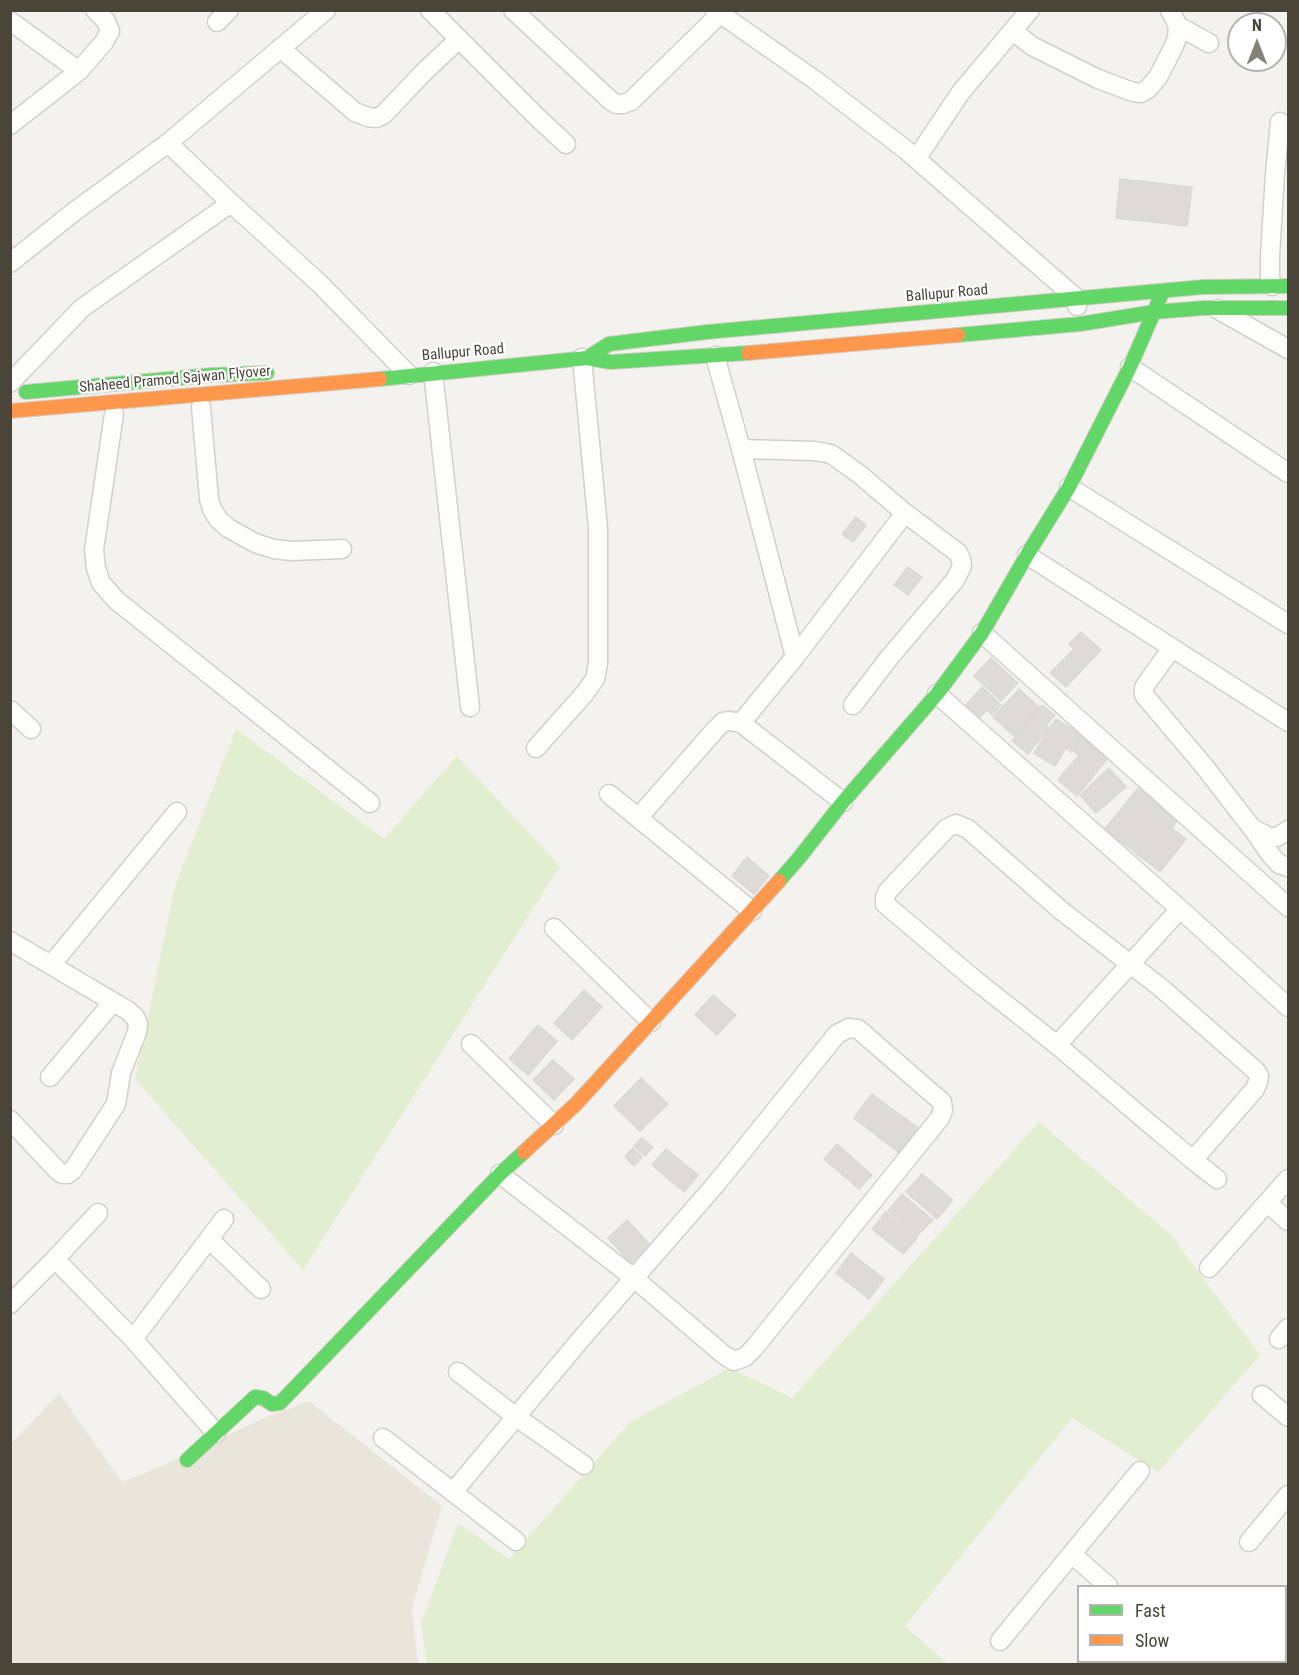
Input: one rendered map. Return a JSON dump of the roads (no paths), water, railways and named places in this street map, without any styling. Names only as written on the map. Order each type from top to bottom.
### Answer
[{"type":"street","points":[[10,125],[79,71],[104,42],[110,31],[106,21],[95,10]]},
{"type":"street","points":[[10,263],[168,142],[326,10]]},
{"type":"street","points":[[430,10],[566,144]]},
{"type":"street","points":[[513,10],[616,104],[631,101],[718,12],[815,80],[916,159],[1076,298],[1080,324]]},
{"type":"street","points":[[916,159],[961,92],[1030,10]]},
{"type":"street","points":[[1013,31],[1032,46],[1098,79],[1141,93],[1148,90],[1158,77],[1173,48],[1177,38],[1174,18]]},
{"type":"street","points":[[1174,18],[1209,43]]},
{"type":"street","points":[[10,21],[79,71]]},
{"type":"street","points":[[280,48],[355,112],[376,118],[383,115],[459,39]]},
{"type":"street","points":[[1278,122],[1270,277],[1280,286]]},
{"type":"street","points":[[168,142],[231,203],[320,282],[409,375]]},
{"type":"street","points":[[10,383],[82,308],[231,203]]},
{"type":"street","name":"Ballupur Road","points":[[342,382],[584,358],[609,344],[707,332],[1203,287],[1280,286]]},
{"type":"street","points":[[187,1460],[255,1397],[263,1398],[272,1404],[280,1403],[500,1174],[576,1104],[752,912],[937,694],[982,633],[1069,487],[1130,367],[1163,291]]},
{"type":"street","points":[[1216,308],[1288,349]]},
{"type":"street","points":[[536,748],[585,693],[595,679],[598,664],[598,528],[584,358],[611,362],[715,356],[1080,324],[1154,312],[1216,308],[1288,308]]},
{"type":"street","points":[[715,356],[795,657]]},
{"type":"street","points":[[1130,367],[1288,473]]},
{"type":"street","points":[[306,371],[342,382]]},
{"type":"street","points":[[10,393],[212,375],[282,372]]},
{"type":"street","points":[[433,372],[470,707]]},
{"type":"street","points":[[10,422],[264,402],[311,395],[342,382]]},
{"type":"street","name":"Shaheed Pramod Sajwan Flyover","points":[[10,411],[342,382]]},
{"type":"street","points":[[201,407],[209,499],[218,519],[228,528],[255,543],[274,549],[291,551],[342,549]]},
{"type":"street","points":[[114,414],[94,550],[101,583],[116,600],[370,802]]},
{"type":"street","points":[[741,449],[815,451],[831,454],[958,553],[961,559],[962,566],[955,580],[853,705]]},
{"type":"street","points":[[1069,487],[1288,624]]},
{"type":"street","points":[[741,723],[795,657],[905,513]]},
{"type":"street","points":[[1027,555],[1288,722]]},
{"type":"street","points":[[982,633],[1288,907]]},
{"type":"street","points":[[1172,648],[1144,687],[1144,695],[1204,766],[1270,854],[1279,864],[1288,867]]},
{"type":"street","points":[[937,694],[1288,1007]]},
{"type":"street","points":[[10,710],[31,729]]},
{"type":"street","points":[[638,818],[715,730],[723,722],[730,721],[741,723],[843,802]]},
{"type":"street","points":[[609,794],[752,912]]},
{"type":"street","points":[[51,965],[177,812]]},
{"type":"street","points":[[1193,1160],[1255,1089],[1259,1076],[1256,1071],[1132,964],[1063,912],[963,826],[956,824],[947,828],[888,891],[885,904],[1057,1045],[1193,1160],[1217,1179]]},
{"type":"street","points":[[1252,828],[1269,837],[1277,837],[1288,831]]},
{"type":"street","points":[[1057,1045],[1180,909]]},
{"type":"street","points":[[554,928],[651,1022]]},
{"type":"street","points":[[10,941],[112,1002],[135,1017],[138,1024],[121,1073],[116,1104],[74,1170],[68,1174],[62,1174],[10,1120]]},
{"type":"street","points":[[50,1077],[112,1002]]},
{"type":"street","points":[[453,1492],[515,1416],[634,1278],[716,1184],[842,1030],[858,1029],[942,1102],[943,1110],[940,1118],[754,1348],[745,1357],[734,1361],[724,1356],[634,1278],[500,1174]]},
{"type":"street","points":[[471,1044],[554,1125]]},
{"type":"street","points":[[1209,1268],[1288,1179]]},
{"type":"street","points":[[1268,1203],[1288,1221]]},
{"type":"street","points":[[10,1304],[98,1214]]},
{"type":"street","points":[[132,1339],[224,1219]]},
{"type":"street","points":[[209,1239],[261,1289]]},
{"type":"street","points":[[55,1260],[132,1339],[216,1433]]},
{"type":"street","points":[[458,1372],[584,1465]]},
{"type":"street","points":[[1262,1395],[1288,1417]]},
{"type":"street","points":[[383,1438],[516,1541]]},
{"type":"street","points":[[1000,1641],[1140,1471]]},
{"type":"street","points":[[1249,1542],[1288,1495]]},
{"type":"street","points":[[1072,1554],[1106,1585]]}]
